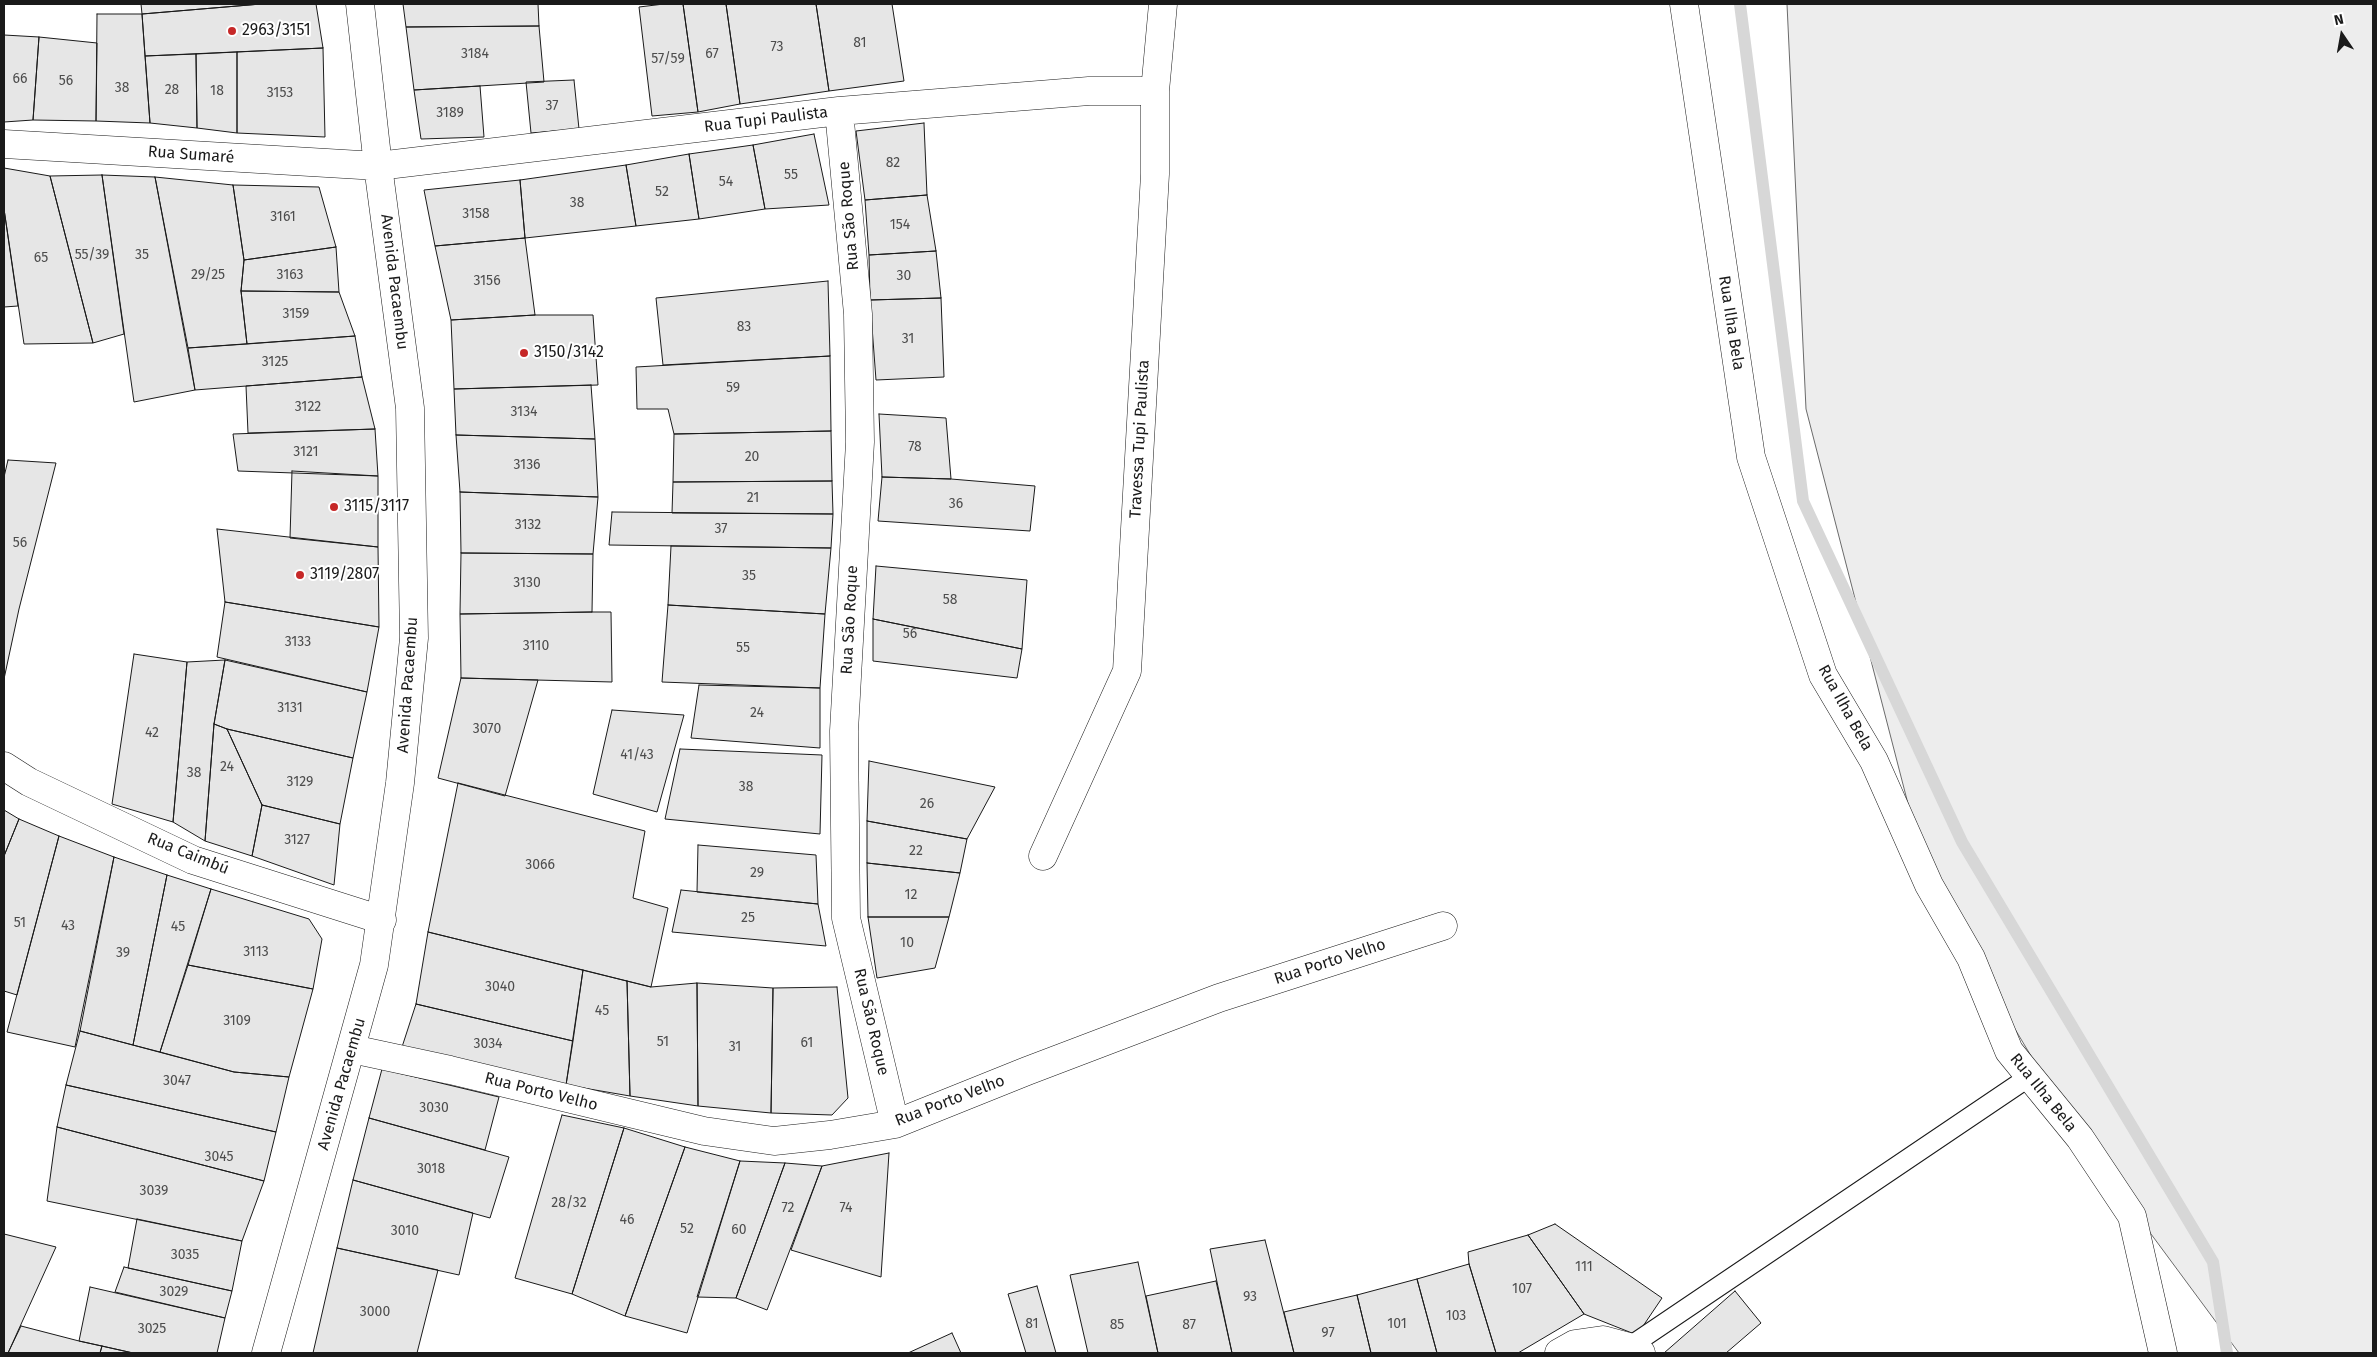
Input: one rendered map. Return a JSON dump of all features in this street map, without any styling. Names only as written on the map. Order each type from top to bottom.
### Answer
[{"type":"street","name":"Avenida Pacaembu","points":[[266,1353],[374,965],[382,920],[400,783],[414,638],[410,408],[378,166],[360,4]]},
{"type":"street","name":"Travessa Tupi Paulista","points":[[1043,856],[1071,799],[1127,671],[1155,174],[1155,92],[1162,4]]},
{"type":"street","name":"Rua Ilha Bela","points":[[1684,4],[1751,457],[1823,675],[1874,761],[1929,885],[1971,958],[2009,1051],[2080,1138],[2132,1216],[2163,1353]]},
{"type":"street","name":"Rua Tupi Paulista","points":[[378,166],[838,111],[1089,91],[1155,92]]},
{"type":"street","name":"Rua São Roque","points":[[838,111],[858,314],[860,442],[844,731],[846,918],[895,1124]]},
{"type":"street","name":"Rua Sumaré","points":[[4,144],[378,166]]},
{"type":"street","name":"Rua Caimbú","points":[[4,766],[29,782],[193,860],[382,920]]},
{"type":"street","name":"Rua Porto Velho","points":[[352,1049],[450,1070],[712,1132],[774,1140],[830,1135],[895,1124],[1027,1071],[1219,998],[1443,926]]},
{"type":"street","points":[[1559,1353],[1576,1344],[1603,1340],[1635,1350]]},
{"type":"lane","points":[[1635,1350],[2029,1077]]},
{"type":"shaded area","points":[[1787,4],[2373,4],[2373,1353],[2239,1353],[2080,1138],[1929,885],[1806,409]]},
{"type":"building","points":[[141,4],[261,4],[142,14]]},
{"type":"building","name":"2963/3151","points":[[261,4],[316,4],[323,48],[145,56],[142,14]]},
{"type":"building","points":[[403,4],[538,4],[539,26],[406,27]]},
{"type":"building","points":[[683,4],[698,112],[652,116],[639,7]]},
{"type":"building","points":[[683,4],[726,4],[740,104],[698,112]]},
{"type":"building","points":[[726,4],[816,4],[829,91],[740,104]]},
{"type":"building","points":[[816,4],[892,4],[904,81],[829,91]]},
{"type":"building","points":[[97,14],[142,14],[150,123],[96,121]]},
{"type":"building","points":[[539,26],[544,82],[414,90],[406,27]]},
{"type":"building","points":[[4,35],[39,37],[33,120],[4,122]]},
{"type":"building","points":[[39,37],[97,43],[96,121],[33,120]]},
{"type":"building","points":[[323,48],[325,137],[237,133],[237,52]]},
{"type":"building","points":[[237,52],[237,133],[197,128],[196,54]]},
{"type":"building","points":[[196,54],[197,128],[150,123],[145,56]]},
{"type":"building","points":[[574,80],[579,129],[531,133],[526,82]]},
{"type":"building","points":[[480,86],[484,137],[421,139],[414,90]]},
{"type":"building","points":[[924,123],[927,195],[865,200],[856,131]]},
{"type":"building","points":[[814,134],[829,205],[765,209],[753,145]]},
{"type":"building","points":[[753,145],[765,209],[699,219],[689,154]]},
{"type":"building","points":[[689,154],[699,219],[636,226],[626,165]]},
{"type":"building","points":[[626,165],[636,226],[525,238],[520,180]]},
{"type":"building","points":[[4,168],[50,176],[93,343],[24,344],[4,209]]},
{"type":"building","points":[[102,175],[155,177],[195,390],[134,402]]},
{"type":"building","points":[[102,175],[124,334],[93,343],[50,176]]},
{"type":"building","points":[[155,177],[233,185],[244,260],[241,291],[247,344],[188,348]]},
{"type":"building","points":[[520,180],[525,238],[435,246],[424,190]]},
{"type":"building","points":[[233,185],[319,187],[336,247],[244,260]]},
{"type":"building","points":[[927,195],[936,251],[869,255],[865,200]]},
{"type":"building","points":[[4,209],[18,306],[4,307]]},
{"type":"building","points":[[525,238],[535,315],[451,320],[435,246]]},
{"type":"building","points":[[336,247],[339,292],[241,291],[244,260]]},
{"type":"building","points":[[936,251],[941,298],[870,300],[869,255]]},
{"type":"building","points":[[828,281],[830,356],[663,365],[656,298]]},
{"type":"building","points":[[241,291],[339,292],[355,336],[247,344]]},
{"type":"building","points":[[941,298],[944,377],[876,380],[870,300]]},
{"type":"building","name":"3150/3142","points":[[535,315],[593,315],[598,385],[454,389],[451,320]]},
{"type":"building","points":[[355,336],[362,377],[195,390],[188,348]]},
{"type":"building","points":[[830,356],[831,431],[674,434],[668,409],[637,409],[636,367]]},
{"type":"building","points":[[362,377],[375,429],[248,433],[246,386]]},
{"type":"building","points":[[591,385],[595,439],[456,435],[454,389]]},
{"type":"building","points":[[879,414],[946,418],[951,479],[882,477]]},
{"type":"building","points":[[375,429],[378,476],[238,471],[233,434]]},
{"type":"building","points":[[831,431],[832,481],[673,482],[674,434]]},
{"type":"building","points":[[456,435],[595,439],[598,497],[460,492]]},
{"type":"building","points":[[8,460],[56,463],[19,609],[4,679],[4,477]]},
{"type":"building","name":"3115/3117","points":[[292,471],[378,476],[378,547],[290,538]]},
{"type":"building","points":[[882,477],[951,479],[1035,486],[1030,531],[878,521]]},
{"type":"building","points":[[832,481],[833,514],[672,513],[673,482]]},
{"type":"building","points":[[460,492],[598,497],[593,554],[461,553]]},
{"type":"building","points":[[612,512],[833,514],[831,548],[609,545]]},
{"type":"building","name":"3119/2807","points":[[217,529],[378,547],[379,627],[225,602]]},
{"type":"building","points":[[671,546],[831,548],[825,614],[668,605]]},
{"type":"building","points":[[461,553],[593,554],[592,612],[460,614]]},
{"type":"building","points":[[876,566],[1027,580],[1022,649],[873,619]]},
{"type":"building","points":[[225,602],[379,627],[367,692],[217,657]]},
{"type":"building","points":[[668,605],[825,614],[820,688],[662,682]]},
{"type":"building","points":[[611,612],[612,682],[461,678],[460,614]]},
{"type":"building","points":[[873,619],[1022,649],[1017,678],[873,661]]},
{"type":"building","points":[[134,654],[187,662],[173,822],[112,804]]},
{"type":"building","points":[[225,660],[367,692],[353,758],[227,729],[214,724]]},
{"type":"building","points":[[225,660],[214,724],[205,841],[173,822],[187,662]]},
{"type":"building","points":[[461,678],[538,680],[505,796],[438,778]]},
{"type":"building","points":[[699,685],[820,688],[820,748],[691,738]]},
{"type":"building","points":[[612,710],[684,715],[657,812],[593,794]]},
{"type":"building","points":[[214,724],[227,729],[262,805],[252,856],[205,841]]},
{"type":"building","points":[[227,729],[353,758],[340,824],[262,805]]},
{"type":"building","points":[[680,749],[822,755],[820,834],[665,819]]},
{"type":"building","points":[[869,761],[995,787],[967,839],[867,821]]},
{"type":"building","points":[[458,783],[645,831],[633,898],[668,908],[651,987],[428,932]]},
{"type":"building","points":[[262,805],[340,824],[334,885],[252,856]]},
{"type":"building","points":[[4,810],[19,819],[4,856]]},
{"type":"building","points":[[19,819],[59,836],[17,995],[4,991],[4,856]]},
{"type":"building","points":[[867,821],[967,839],[960,873],[867,863]]},
{"type":"building","points":[[59,836],[114,857],[75,1047],[7,1032]]},
{"type":"building","points":[[698,845],[816,855],[818,904],[697,892]]},
{"type":"building","points":[[114,857],[167,875],[133,1045],[80,1031]]},
{"type":"building","points":[[867,863],[960,873],[949,917],[868,917]]},
{"type":"building","points":[[167,875],[211,889],[160,1052],[133,1045]]},
{"type":"building","points":[[211,889],[309,919],[322,939],[313,989],[188,965]]},
{"type":"building","points":[[681,890],[818,904],[826,946],[672,932]]},
{"type":"building","points":[[868,917],[949,917],[935,968],[877,978]]},
{"type":"building","points":[[428,932],[583,970],[573,1041],[416,1004]]},
{"type":"building","points":[[188,965],[313,989],[289,1077],[234,1072],[160,1052]]},
{"type":"building","points":[[583,970],[627,981],[630,1096],[566,1085]]},
{"type":"building","points":[[627,981],[651,987],[697,983],[698,1106],[630,1096]]},
{"type":"building","points":[[697,983],[773,988],[771,1113],[698,1106]]},
{"type":"building","points":[[837,987],[848,1098],[832,1115],[771,1113],[773,988]]},
{"type":"building","points":[[416,1004],[573,1041],[566,1085],[402,1047]]},
{"type":"building","points":[[80,1031],[234,1072],[289,1077],[276,1132],[66,1085]]},
{"type":"building","points":[[382,1069],[499,1097],[485,1150],[369,1118]]},
{"type":"building","points":[[66,1085],[276,1132],[264,1181],[57,1127]]},
{"type":"building","points":[[562,1115],[624,1128],[572,1294],[515,1278]]},
{"type":"building","points":[[369,1118],[509,1157],[490,1218],[353,1180]]},
{"type":"building","points":[[57,1127],[264,1181],[242,1241],[47,1201]]},
{"type":"building","points":[[624,1128],[685,1147],[625,1316],[572,1294]]},
{"type":"building","points":[[685,1147],[740,1161],[687,1333],[625,1316]]},
{"type":"building","points":[[889,1153],[881,1277],[791,1250],[822,1166]]},
{"type":"building","points":[[740,1161],[785,1163],[736,1298],[697,1297]]},
{"type":"building","points":[[785,1163],[822,1166],[767,1310],[736,1298]]},
{"type":"building","points":[[353,1180],[473,1213],[459,1275],[337,1248]]},
{"type":"building","points":[[137,1219],[242,1241],[232,1291],[128,1268]]},
{"type":"building","points":[[1555,1224],[1662,1298],[1637,1335],[1584,1314],[1528,1235]]},
{"type":"building","points":[[4,1234],[56,1247],[8,1353],[4,1353]]},
{"type":"building","points":[[1528,1235],[1584,1314],[1518,1353],[1496,1353],[1469,1264],[1468,1252]]},
{"type":"building","points":[[1265,1240],[1294,1353],[1232,1353],[1210,1249]]},
{"type":"building","points":[[337,1248],[438,1270],[417,1353],[313,1353]]},
{"type":"building","points":[[1138,1262],[1158,1353],[1088,1353],[1070,1275]]},
{"type":"building","points":[[1469,1264],[1496,1353],[1437,1353],[1417,1279]]},
{"type":"building","points":[[124,1267],[232,1291],[225,1318],[115,1292]]},
{"type":"building","points":[[1417,1279],[1437,1353],[1371,1353],[1357,1295]]},
{"type":"building","points":[[1216,1281],[1232,1353],[1158,1353],[1146,1296]]},
{"type":"building","points":[[1037,1286],[1056,1353],[1026,1353],[1008,1294]]},
{"type":"building","points":[[90,1287],[225,1318],[217,1353],[133,1353],[79,1341]]},
{"type":"building","points":[[1735,1291],[1761,1323],[1726,1353],[1664,1353]]},
{"type":"building","points":[[1357,1295],[1371,1353],[1294,1353],[1284,1312]]},
{"type":"building","points":[[21,1326],[102,1346],[100,1353],[8,1353]]},
{"type":"building","points":[[952,1333],[961,1353],[908,1353]]},
{"type":"building","points":[[102,1346],[133,1353],[100,1353]]},
{"type":"waterway","points":[[1740,4],[1803,501],[1962,842],[2213,1262],[2227,1353]]},
{"type":"place","name":"2963/3151","points":[[232,31]]},
{"type":"place","name":"3150/3142","points":[[524,353]]},
{"type":"place","name":"3115/3117","points":[[334,507]]},
{"type":"place","name":"3119/2807","points":[[300,575]]}]
